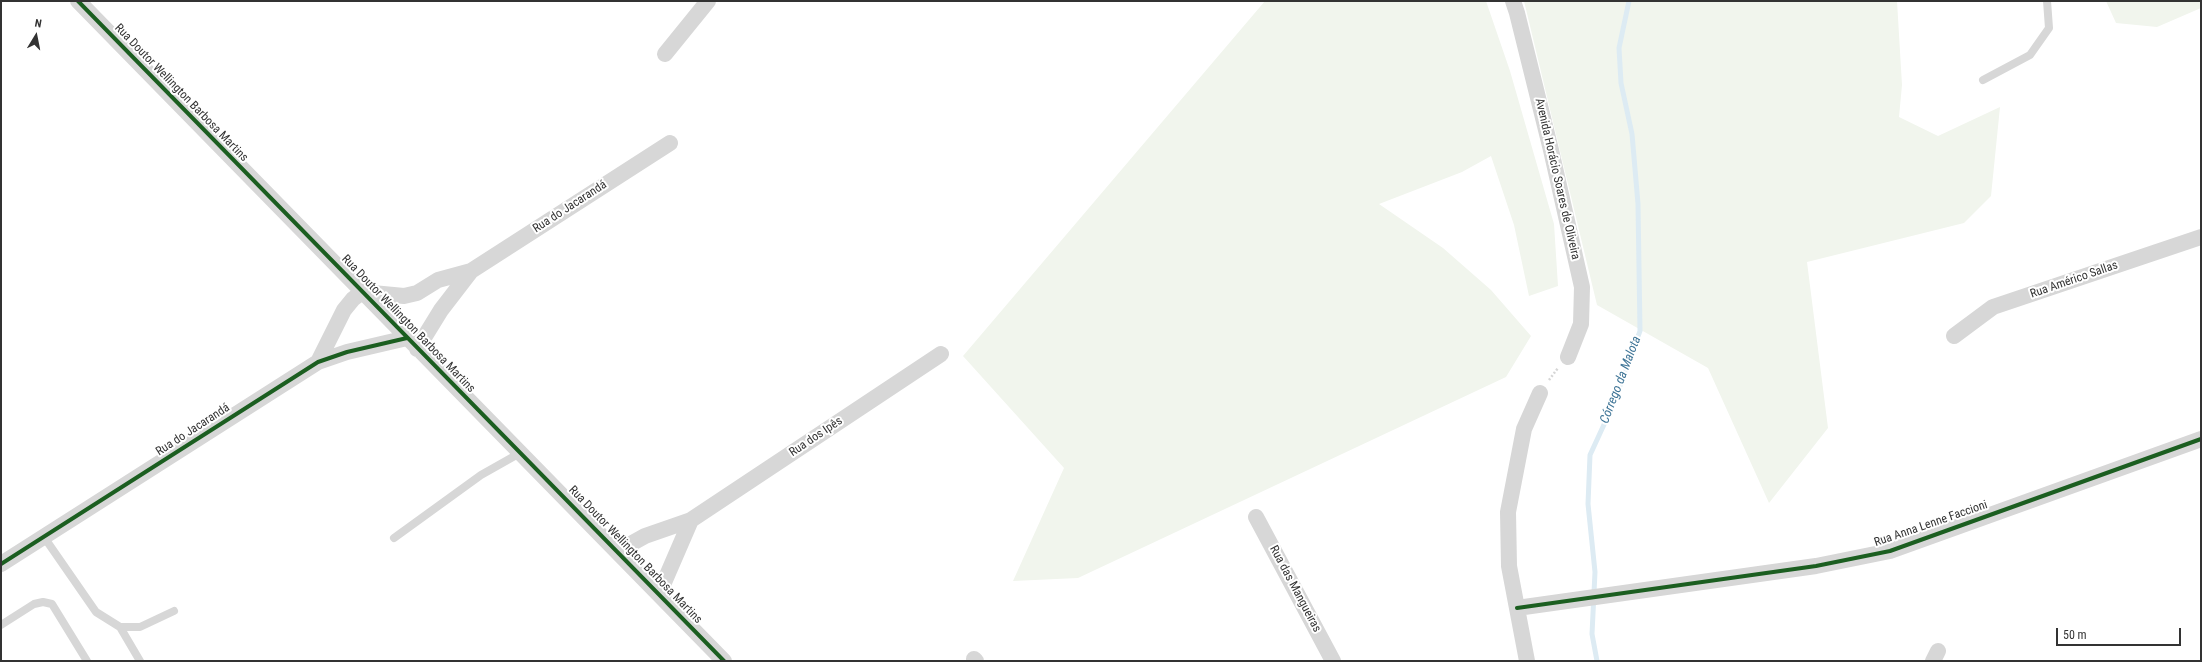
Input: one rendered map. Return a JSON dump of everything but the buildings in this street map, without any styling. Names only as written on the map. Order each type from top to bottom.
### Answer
[{"type":"street","name":"Rua Doutor Wellington Barbosa Martins","points":[[78,1],[724,661]]},
{"type":"street","points":[[664,54],[708,1]]},
{"type":"street","name":"Avenida Horácio Soares de Oliveira","points":[[1513,1],[1556,171],[1582,288],[1581,324],[1568,357]]},
{"type":"street","name":"Rua do Jacarandá","points":[[362,292],[404,296],[417,293],[438,280],[471,271],[670,143]]},
{"type":"street","name":"Rua Américo Sallas","points":[[1954,336],[1993,307],[2201,237]]},
{"type":"street","name":"Rua do Jacarandá","points":[[1,564],[318,362],[347,352],[412,343],[441,310],[471,271]]},
{"type":"street","points":[[318,362],[344,310],[362,292]]},
{"type":"street","name":"Rua dos Ipês","points":[[618,551],[645,536],[691,520],[941,354]]},
{"type":"street","points":[[1527,661],[1509,566],[1508,512],[1524,429],[1540,393]]},
{"type":"street","name":"Rua Anna Lenne Faccioni","points":[[1517,608],[1816,566],[1890,551],[2201,439]]},
{"type":"street","name":"Rua das Mangueiras","points":[[1256,517],[1333,661]]},
{"type":"street","points":[[660,594],[691,520]]},
{"type":"lane","points":[[1983,80],[2030,55],[2049,28],[2047,1]]},
{"type":"lane","points":[[394,538],[481,475],[520,453]]},
{"type":"lane","points":[[44,537],[96,612],[120,627],[140,661]]},
{"type":"lane","points":[[1,625],[34,604],[43,602],[52,604],[87,661]]},
{"type":"lane","points":[[120,627],[140,627],[174,611]]},
{"type":"path","points":[[1540,393],[1568,357]]},
{"type":"shaded area","points":[[1265,1],[1486,1],[1510,71],[1554,224],[1558,286],[1529,296],[1514,225],[1491,156],[1462,172],[1379,204],[1443,248],[1491,290],[1531,336],[1506,377],[1078,578],[1013,581],[1064,468],[963,356]]},
{"type":"shaded area","points":[[1524,1],[1897,1],[1902,85],[1899,117],[1938,136],[2000,107],[1991,196],[1964,223],[1807,262],[1828,428],[1769,503],[1708,368],[1597,305]]},
{"type":"shaded area","points":[[2106,1],[2201,1],[2201,8],[2157,27],[2116,23]]},
{"type":"waterway","name":"Córrego da Malota","points":[[1597,661],[1592,634],[1595,572],[1588,504],[1590,455],[1613,405],[1640,331],[1638,204],[1632,134],[1621,83],[1619,48],[1629,1]]},
{"type":"cycle path","points":[[78,1],[724,661]]},
{"type":"cycle path","points":[[1,564],[318,362],[347,352],[407,338]]},
{"type":"cycle path","points":[[1517,608],[1816,566],[1890,551],[2201,439]]}]
